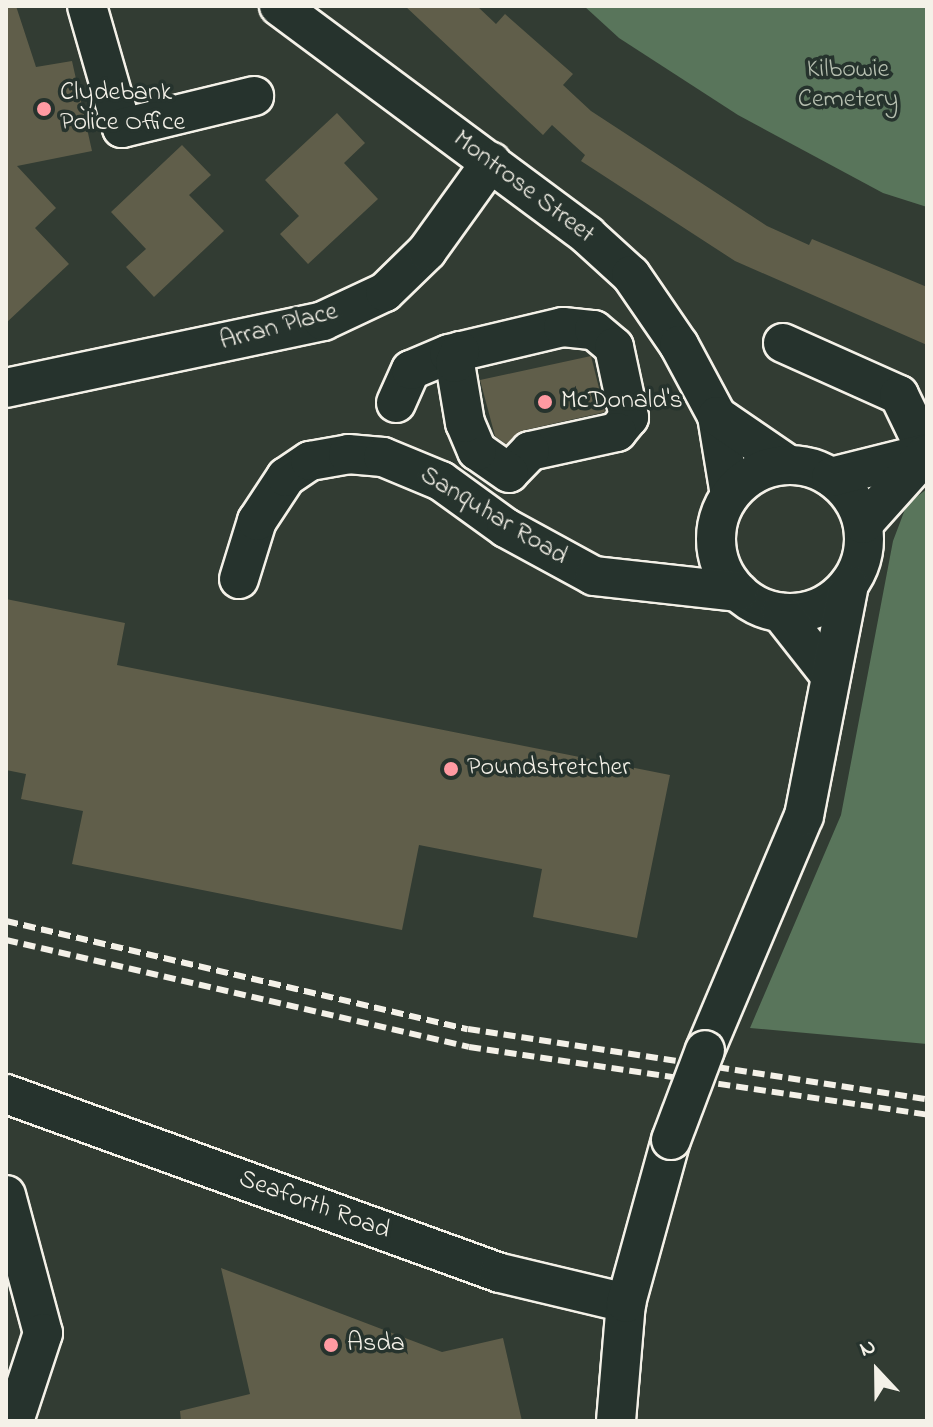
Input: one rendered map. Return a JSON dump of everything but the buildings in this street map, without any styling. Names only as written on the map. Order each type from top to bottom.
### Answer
[{"type":"street","points":[[87,6],[122,128],[254,96]]},
{"type":"street","name":"Montrose Street","points":[[279,6],[491,162],[631,275],[679,345],[717,416],[730,495]]},
{"type":"street","name":"Arran Place","points":[[6,388],[323,321],[385,292],[427,251],[491,162]]},
{"type":"street","points":[[459,402],[437,386],[416,391],[396,403],[411,370],[460,351],[563,327],[594,330],[614,347],[629,417],[617,432],[530,451],[509,473],[477,451],[459,402],[455,363],[460,351]]},
{"type":"street","points":[[783,343],[899,395],[927,453]]},
{"type":"street","name":"Montrose Street","points":[[717,416],[787,464]]},
{"type":"street","points":[[831,477],[927,453]]},
{"type":"street","points":[[863,524],[927,453]]},
{"type":"street","name":"Sanquhar Road","points":[[239,579],[257,521],[286,477],[310,461],[348,454],[383,457],[441,481],[506,528],[594,576],[738,592]]},
{"type":"street","points":[[616,1421],[626,1303],[671,1140],[705,1050],[804,816],[829,674],[849,585],[862,556],[863,524],[852,498],[831,477],[787,464],[745,479],[730,495],[715,541],[675,583]]},
{"type":"street","points":[[715,541],[722,569],[738,592],[781,613],[829,674]]},
{"type":"street","points":[[781,613],[807,612],[849,585]]},
{"type":"street","name":"Seaforth Road","points":[[6,1094],[500,1273],[626,1303]]},
{"type":"street","points":[[6,1195],[43,1333],[14,1421]]},
{"type":"green space","name":"Kilbowie Cemetery","points":[[584,6],[927,6],[927,207],[883,193],[738,115],[619,38]]},
{"type":"green space","points":[[927,489],[927,1044],[750,1028],[841,815],[893,541],[907,504]]},
{"type":"railway","points":[[6,921],[468,1029],[927,1099]]},
{"type":"railway","points":[[6,940],[469,1047],[927,1115]]},
{"type":"place","name":"Clydebank Police Office","points":[[44,109]]},
{"type":"place","name":"McDonald's","points":[[545,402]]},
{"type":"place","name":"Poundstretcher","points":[[451,769]]},
{"type":"place","name":"Asda","points":[[331,1345]]}]
